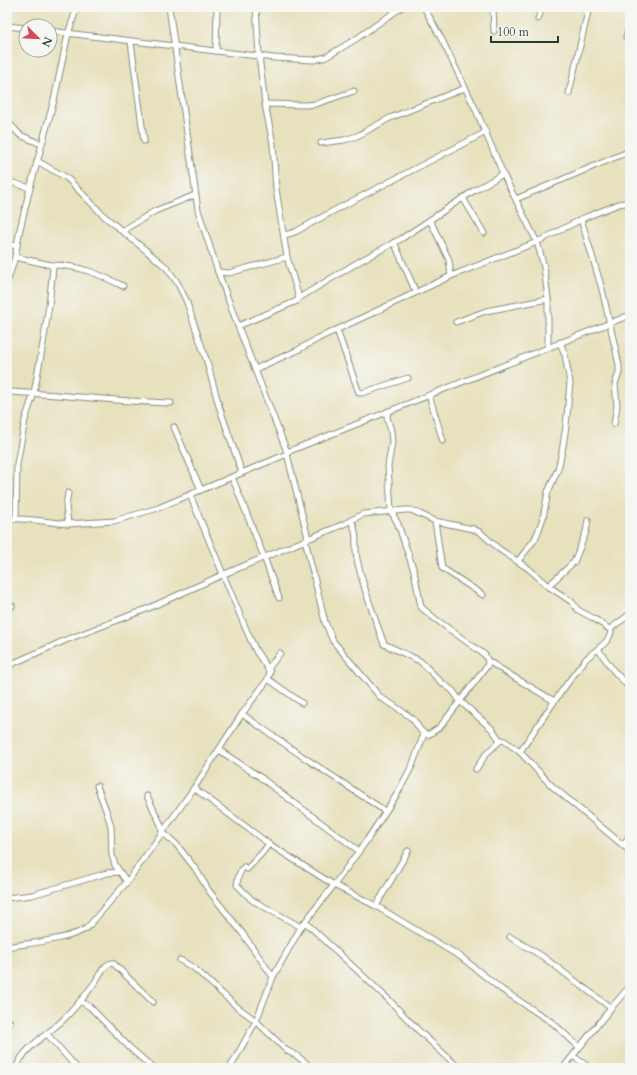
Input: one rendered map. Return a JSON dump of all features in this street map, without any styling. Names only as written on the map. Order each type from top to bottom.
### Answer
[{"type":"street","points":[[7,284],[15,257],[16,246],[41,144],[56,93],[68,34],[78,7]]},
{"type":"street","points":[[169,7],[198,210],[218,272],[287,453],[325,622],[333,641],[381,698],[393,704],[412,719],[424,734],[428,736],[440,727],[487,666],[488,661]]},
{"type":"street","points":[[216,51],[217,7]]},
{"type":"street","points":[[256,7],[259,56],[265,104],[273,144],[276,189],[287,257],[299,298]]},
{"type":"street","points":[[58,33],[259,56],[314,60],[326,57],[356,39],[402,7]]},
{"type":"street","points":[[424,7],[443,42],[486,132],[503,174],[537,242],[544,267],[548,299],[548,347]]},
{"type":"street","points":[[493,7],[494,31]]},
{"type":"street","points":[[538,19],[542,7]]},
{"type":"street","points":[[569,94],[589,7]]},
{"type":"street","points":[[630,24],[626,37],[630,38]]},
{"type":"street","points":[[7,26],[18,27]]},
{"type":"street","points":[[131,42],[144,141]]},
{"type":"street","points":[[321,144],[357,136],[390,118],[465,88]]},
{"type":"street","points":[[265,104],[316,104],[354,91]]},
{"type":"street","points":[[7,121],[20,135],[41,144]]},
{"type":"street","points":[[284,235],[292,233],[486,132]]},
{"type":"street","points":[[516,200],[630,151]]},
{"type":"street","points":[[37,161],[67,178],[98,210],[166,267],[177,282],[186,300],[207,362],[219,406],[242,473]]},
{"type":"street","points":[[238,326],[297,301],[299,298],[394,242],[503,174]]},
{"type":"street","points":[[7,181],[30,188]]},
{"type":"street","points":[[122,231],[155,210],[195,195]]},
{"type":"street","points":[[463,198],[484,233]]},
{"type":"street","points":[[255,369],[296,351],[319,338],[451,276],[537,242],[581,219],[619,204],[630,202]]},
{"type":"street","points":[[581,219],[602,289],[619,365],[619,373],[615,384],[617,406],[614,424]]},
{"type":"street","points":[[430,220],[449,260],[451,276]]},
{"type":"street","points":[[394,242],[414,288]]},
{"type":"street","points":[[7,244],[16,246]]},
{"type":"street","points":[[15,257],[51,265],[76,267],[99,274],[123,286]]},
{"type":"street","points":[[218,272],[229,273],[287,257]]},
{"type":"street","points":[[16,518],[17,464],[25,420],[34,393],[49,305],[53,268],[51,265]]},
{"type":"street","points":[[456,322],[486,311],[548,299]]},
{"type":"street","points":[[7,518],[68,524],[114,522],[158,508],[388,411],[630,315]]},
{"type":"street","points":[[337,330],[359,393],[408,378]]},
{"type":"street","points":[[518,561],[537,536],[543,518],[548,492],[558,469],[562,452],[570,383],[565,355],[560,342]]},
{"type":"street","points":[[7,392],[34,393],[128,402],[171,403]]},
{"type":"street","points":[[429,395],[442,441]]},
{"type":"street","points":[[388,411],[387,417],[391,430],[392,442],[388,466],[391,511],[398,524],[414,571],[421,607],[485,655],[488,661],[554,701]]},
{"type":"street","points":[[174,427],[202,490]]},
{"type":"street","points":[[232,477],[279,598]]},
{"type":"street","points":[[68,493],[66,506],[68,524]]},
{"type":"street","points":[[7,947],[70,936],[80,933],[93,922],[127,882],[194,788],[242,714],[270,675],[268,669],[256,652],[222,575],[190,495]]},
{"type":"street","points":[[7,666],[66,640],[149,608],[363,514],[391,511],[411,510],[435,521],[473,529],[480,532],[499,549],[518,561],[548,586],[572,602],[578,610],[611,630]]},
{"type":"street","points":[[351,520],[356,532],[357,557],[364,587],[384,644],[420,661],[440,682],[453,691],[460,701],[492,729],[501,740],[505,741],[520,752],[552,786],[630,851]]},
{"type":"street","points":[[548,586],[574,562],[586,532],[588,520]]},
{"type":"street","points":[[435,521],[442,568],[483,595]]},
{"type":"street","points":[[520,752],[554,701],[588,657],[608,639],[611,633],[610,629],[630,614]]},
{"type":"street","points":[[598,649],[613,670],[630,688]]},
{"type":"street","points":[[268,669],[280,653]]},
{"type":"street","points":[[268,679],[302,703]]},
{"type":"street","points":[[242,714],[385,811]]},
{"type":"street","points":[[242,714],[297,756]]},
{"type":"street","points":[[230,1068],[256,1021],[274,977],[301,927],[359,851],[397,794],[412,766],[424,734]]},
{"type":"street","points":[[476,768],[486,754],[501,740]]},
{"type":"street","points":[[219,750],[290,799]]},
{"type":"street","points":[[261,778],[359,851]]},
{"type":"street","points":[[97,786],[111,826],[112,855],[119,872],[127,882]]},
{"type":"street","points":[[194,788],[269,844],[334,885],[376,906],[461,957],[501,989],[553,1023],[579,1047]]},
{"type":"street","points":[[147,796],[162,825],[162,832],[176,844],[195,868],[209,891],[274,977]]},
{"type":"street","points":[[623,845],[630,835]]},
{"type":"street","points":[[269,844],[262,854],[241,870],[237,885],[252,900],[301,927]]},
{"type":"street","points":[[376,906],[408,851]]},
{"type":"street","points":[[7,898],[32,896],[106,873],[119,872]]},
{"type":"street","points":[[305,922],[388,999],[418,1030],[459,1068]]},
{"type":"street","points":[[510,936],[542,956],[610,1008]]},
{"type":"street","points":[[180,960],[194,968],[236,1006],[256,1021],[286,1050],[306,1063]]},
{"type":"street","points":[[16,1068],[21,1057],[27,1050],[63,1020],[88,992],[104,969],[111,963],[114,963],[153,1002]]},
{"type":"street","points":[[563,1068],[610,1008],[630,986]]},
{"type":"street","points":[[80,1001],[90,1007],[129,1047],[153,1068]]},
{"type":"street","points":[[46,1034],[77,1068]]},
{"type":"street","points":[[573,1056],[590,1068]]}]
